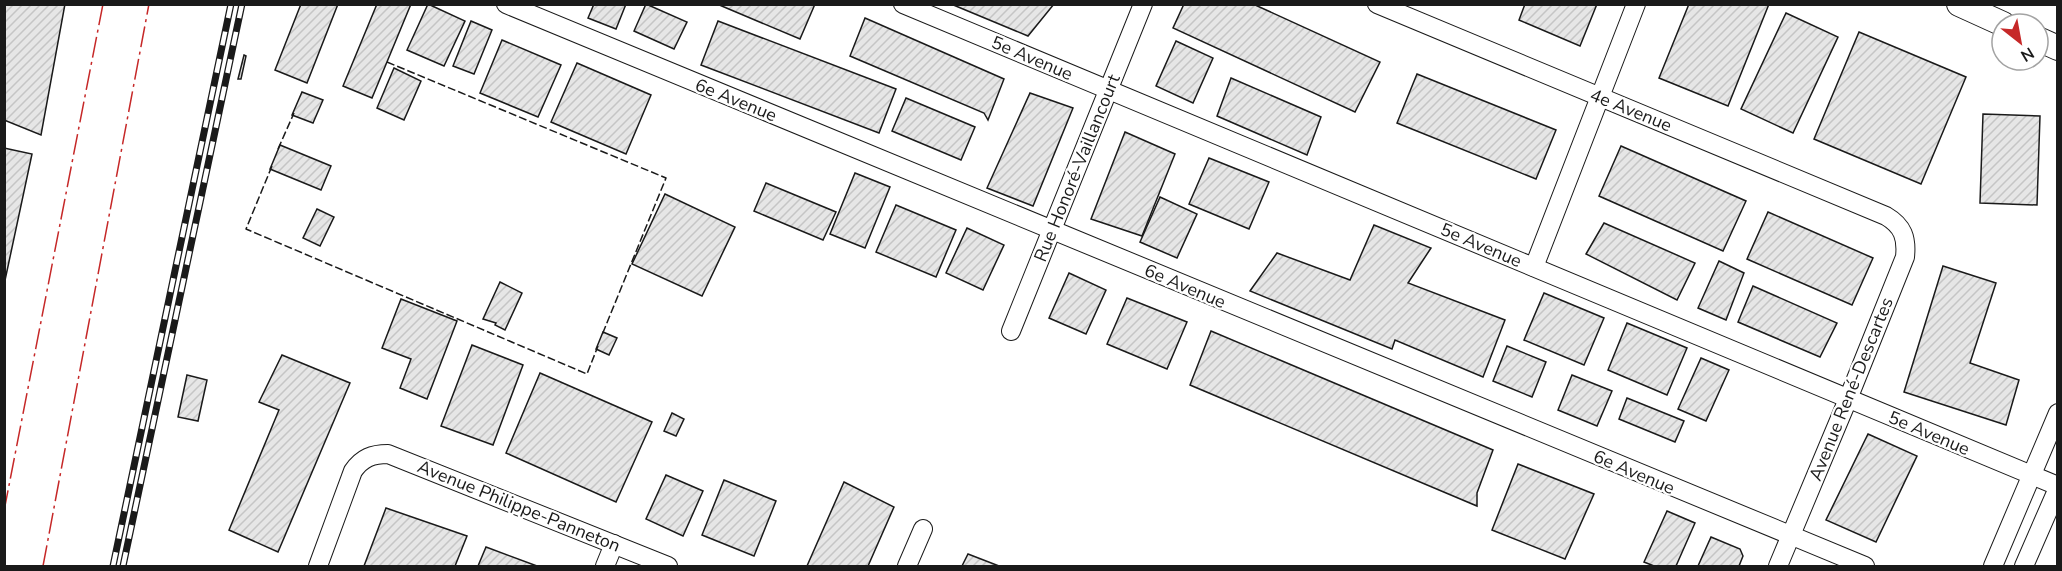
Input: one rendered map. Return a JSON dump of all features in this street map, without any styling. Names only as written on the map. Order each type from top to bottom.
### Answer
[{"type":"main road","points":[[1959,4],[1990,18]]},
{"type":"street","name":"6e Avenue","points":[[506,4],[1865,567]]},
{"type":"street","name":"5e Avenue","points":[[903,4],[2058,487]]},
{"type":"street","name":"Rue Honoré-Vaillancourt","points":[[1011,331],[1143,4]]},
{"type":"street","name":"4e Avenue","points":[[1377,4],[1886,216]]},
{"type":"street","points":[[1534,267],[1636,4]]},
{"type":"street","name":"Avenue René-Descartes","points":[[1778,567],[1905,257],[1907,243],[1904,232],[1896,222],[1886,216]]},
{"type":"street","points":[[1993,567],[2058,413]]},
{"type":"street","name":"Avenue Philippe-Panneton","points":[[318,567],[353,471],[359,462],[369,456],[388,454],[668,567]]},
{"type":"street","points":[[2024,567],[2058,487]]},
{"type":"street","points":[[907,567],[923,529]]},
{"type":"street","points":[[605,567],[614,544]]},
{"type":"building","points":[[4,4],[65,4],[41,135],[4,120]]},
{"type":"building","points":[[301,4],[338,4],[307,83],[275,70]]},
{"type":"building","points":[[377,4],[411,4],[372,98],[343,86]]},
{"type":"building","points":[[428,4],[465,21],[444,66],[407,50]]},
{"type":"building","points":[[594,4],[626,4],[616,29],[588,18]]},
{"type":"building","points":[[646,4],[687,22],[674,49],[634,31]]},
{"type":"building","points":[[717,4],[815,4],[800,39]]},
{"type":"building","points":[[951,4],[1054,4],[1028,36]]},
{"type":"building","points":[[1184,4],[1253,4],[1380,62],[1355,112],[1173,28]]},
{"type":"building","points":[[1525,4],[1597,4],[1580,46],[1519,20]]},
{"type":"building","points":[[1689,4],[1769,4],[1728,106],[1659,78]]},
{"type":"building","points":[[1786,13],[1838,37],[1793,133],[1741,109]]},
{"type":"building","points":[[865,18],[1004,79],[988,120],[984,113],[850,56]]},
{"type":"building","points":[[471,21],[492,30],[474,74],[453,66]]},
{"type":"building","points":[[718,21],[896,89],[879,133],[701,65]]},
{"type":"building","points":[[1859,32],[1966,77],[1921,184],[1814,139]]},
{"type":"building","points":[[502,40],[561,65],[538,117],[480,93]]},
{"type":"building","points":[[1176,41],[1213,58],[1193,103],[1156,86]]},
{"type":"building","points":[[244,55],[246,56],[241,79],[238,79]]},
{"type":"building","points":[[577,63],[651,95],[626,154],[551,122]]},
{"type":"building","points":[[394,68],[421,81],[404,120],[377,108]]},
{"type":"building","points":[[1417,74],[1556,130],[1536,179],[1397,123]]},
{"type":"building","points":[[1231,78],[1321,117],[1307,155],[1217,116]]},
{"type":"building","points":[[302,92],[323,100],[313,123],[292,115]]},
{"type":"building","points":[[1030,93],[1073,108],[1033,206],[987,188]]},
{"type":"building","points":[[906,98],[975,127],[961,160],[892,131]]},
{"type":"building","points":[[1983,114],[2040,116],[2037,205],[1980,203]]},
{"type":"building","points":[[1125,132],[1175,154],[1142,236],[1091,219]]},
{"type":"building","points":[[280,145],[331,166],[321,190],[270,169]]},
{"type":"building","points":[[1621,146],[1746,201],[1723,251],[1599,196]]},
{"type":"building","points":[[4,148],[32,154],[4,285]]},
{"type":"building","points":[[1209,158],[1269,182],[1249,229],[1189,204]]},
{"type":"building","points":[[855,173],[890,187],[865,248],[830,234]]},
{"type":"building","points":[[766,183],[836,212],[823,240],[754,211]]},
{"type":"building","points":[[665,194],[735,227],[702,296],[632,264]]},
{"type":"building","points":[[1160,197],[1197,214],[1177,258],[1140,242]]},
{"type":"building","points":[[896,205],[956,230],[936,277],[876,252]]},
{"type":"building","points":[[317,209],[334,217],[320,246],[303,238]]},
{"type":"building","points":[[1768,212],[1873,258],[1852,305],[1747,259]]},
{"type":"building","points":[[1604,223],[1695,263],[1677,300],[1586,254]]},
{"type":"building","points":[[1374,225],[1431,248],[1408,283],[1505,320],[1483,377],[1395,340],[1392,349],[1250,291],[1277,253],[1350,280]]},
{"type":"building","points":[[967,228],[1004,245],[983,290],[946,273]]},
{"type":"building","points":[[1719,261],[1744,273],[1726,320],[1698,308]]},
{"type":"building","points":[[1943,266],[1996,283],[1970,363],[2019,380],[2006,425],[1904,392]]},
{"type":"building","points":[[1069,273],[1106,290],[1086,334],[1049,318]]},
{"type":"building","points":[[500,282],[522,293],[505,330],[495,325],[496,323],[483,319]]},
{"type":"building","points":[[1753,286],[1837,323],[1820,357],[1738,322]]},
{"type":"building","points":[[1544,293],[1604,318],[1584,365],[1524,340]]},
{"type":"building","points":[[1127,298],[1187,322],[1167,369],[1107,344]]},
{"type":"building","points":[[401,299],[457,321],[427,399],[400,388],[411,359],[382,348]]},
{"type":"building","points":[[1627,323],[1687,348],[1667,395],[1608,370]]},
{"type":"building","points":[[1211,331],[1493,450],[1477,493],[1477,506],[1190,385]]},
{"type":"building","points":[[603,332],[617,338],[609,355],[596,349]]},
{"type":"building","points":[[472,345],[523,365],[493,445],[441,426]]},
{"type":"building","points":[[1507,346],[1546,362],[1532,397],[1493,381]]},
{"type":"building","points":[[282,355],[350,383],[278,552],[229,530],[279,410],[259,402]]},
{"type":"building","points":[[1701,358],[1729,370],[1706,421],[1678,409]]},
{"type":"building","points":[[540,373],[652,422],[616,502],[506,453]]},
{"type":"building","points":[[187,375],[207,380],[198,421],[178,417]]},
{"type":"building","points":[[1572,375],[1612,391],[1597,426],[1558,410]]},
{"type":"building","points":[[1627,398],[1684,421],[1675,442],[1619,419]]},
{"type":"building","points":[[672,413],[684,419],[676,436],[664,431]]},
{"type":"building","points":[[1868,434],[1917,456],[1876,542],[1826,520]]},
{"type":"building","points":[[1518,464],[1594,494],[1565,559],[1492,530]]},
{"type":"building","points":[[666,475],[703,491],[683,536],[646,519]]},
{"type":"building","points":[[724,480],[776,501],[754,556],[702,535]]},
{"type":"building","points":[[844,482],[894,507],[868,566],[807,566]]},
{"type":"building","points":[[386,508],[467,536],[455,566],[364,566]]},
{"type":"building","points":[[1667,511],[1695,523],[1676,566],[1654,566],[1644,562]]},
{"type":"building","points":[[1711,537],[1740,549],[1743,556],[1739,566],[1698,566]]},
{"type":"building","points":[[486,547],[537,566],[478,566]]},
{"type":"building","points":[[968,554],[999,566],[962,566]]},
{"type":"railway","points":[[113,566],[231,4]]},
{"type":"railway","points":[[123,566],[242,4]]},
{"type":"fence","points":[[387,62],[666,178],[602,335]]},
{"type":"fence","points":[[278,149],[294,113]]},
{"type":"fence","points":[[272,166],[246,229],[587,374],[598,346]]},
{"type":"power","points":[[4,511],[103,4]]},
{"type":"power","points":[[43,566],[149,4]]}]
